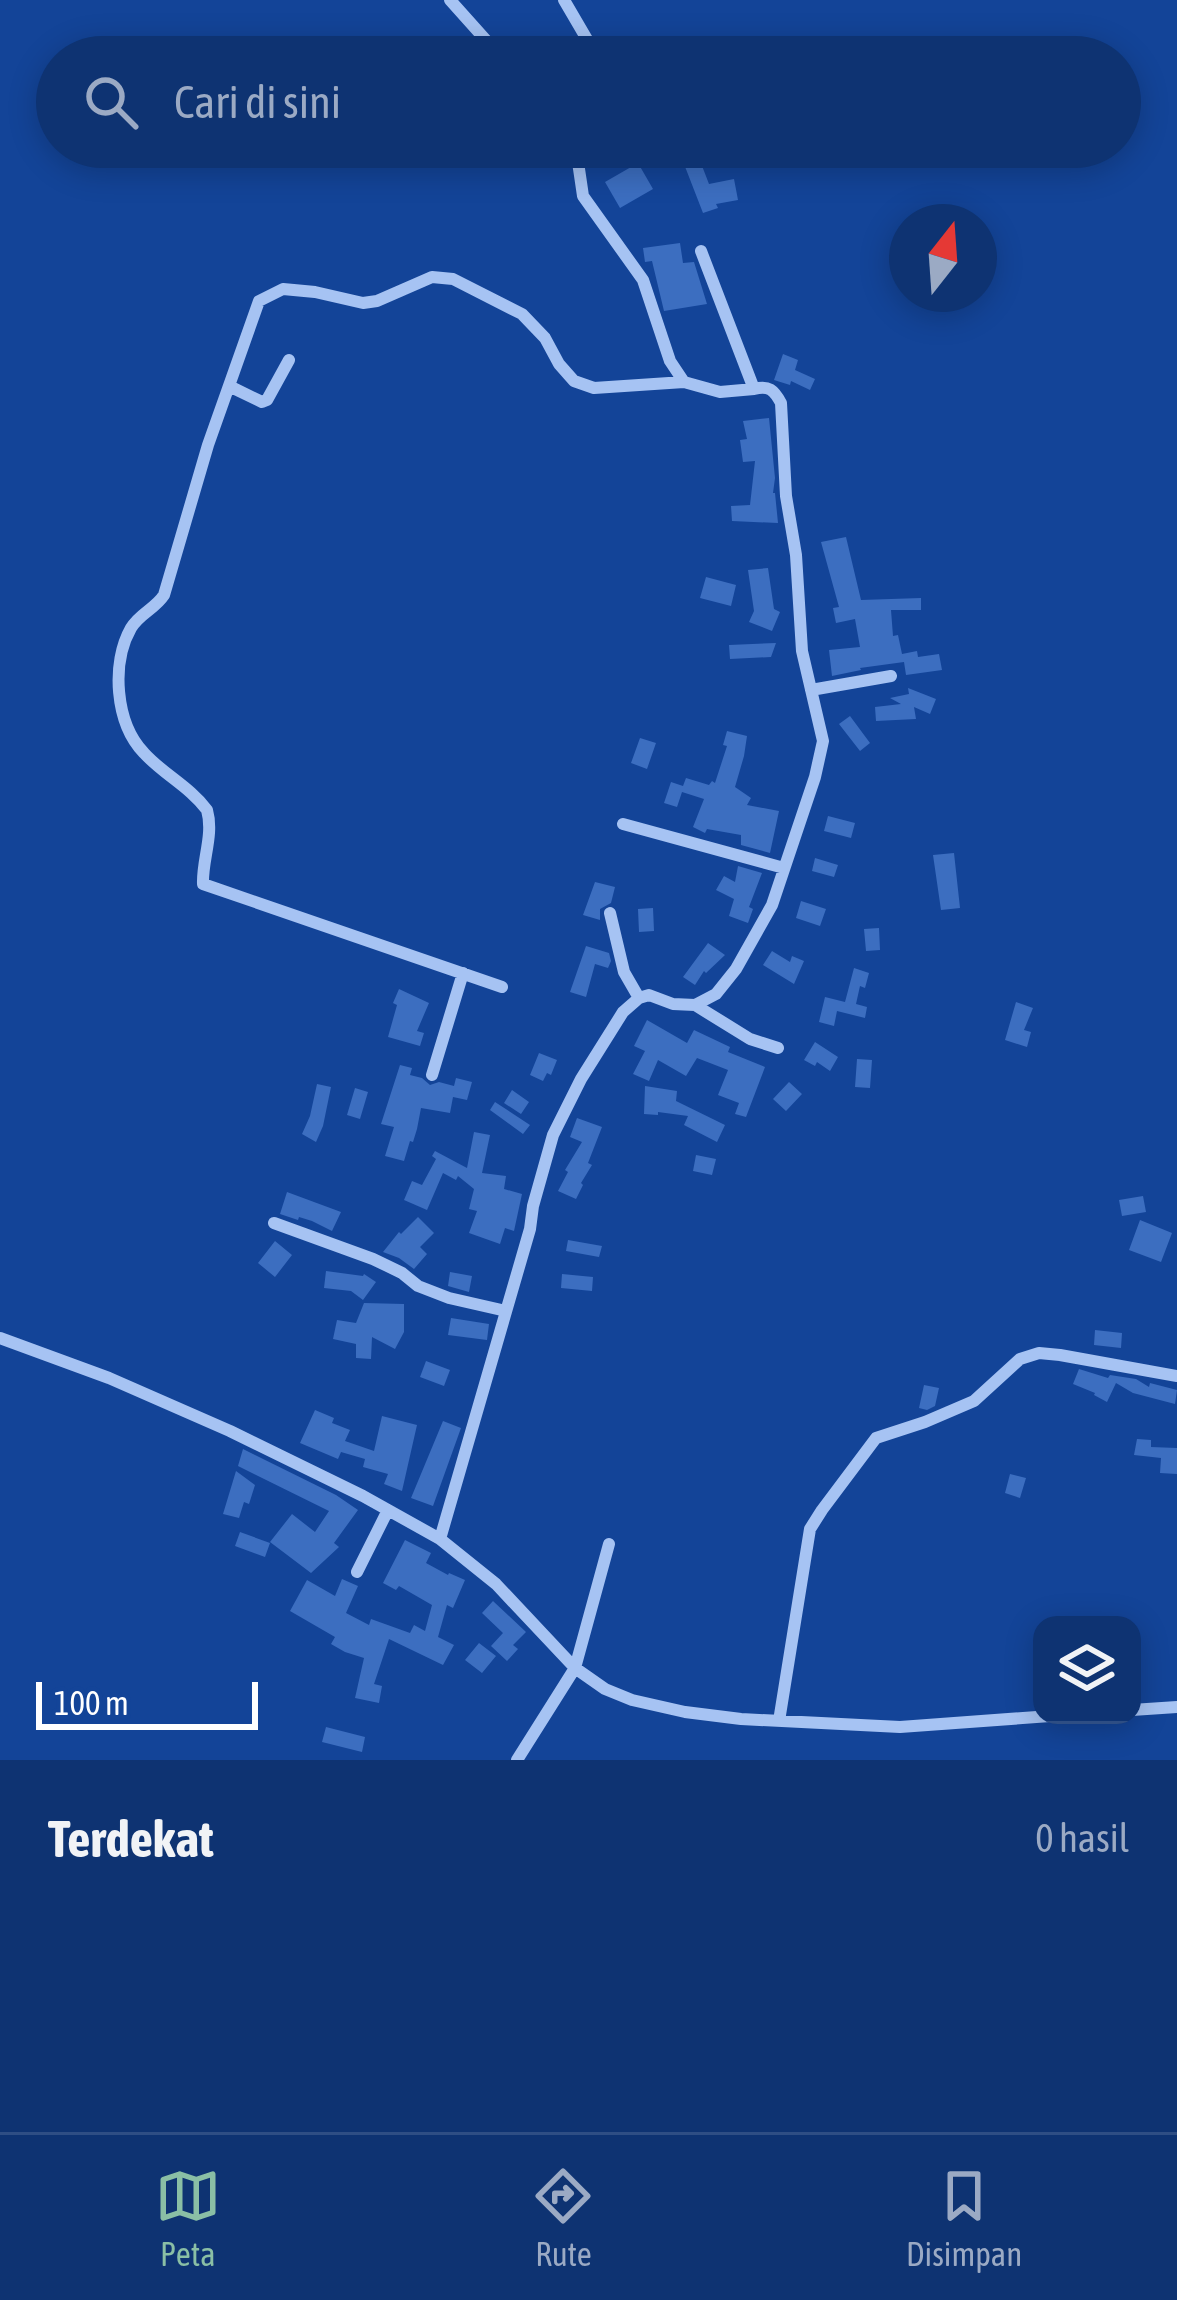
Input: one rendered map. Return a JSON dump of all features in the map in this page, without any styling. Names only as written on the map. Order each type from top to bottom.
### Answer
[{"type":"street","points":[[450,0],[482,36]]},
{"type":"street","points":[[565,0],[585,36]]},
{"type":"street","points":[[577,168],[584,196],[644,280],[670,361],[684,382]]},
{"type":"street","points":[[701,250],[754,389]]},
{"type":"street","points":[[502,986],[203,884],[207,810],[145,755],[126,722],[120,700],[127,635],[139,616],[164,595],[208,445],[259,301],[283,289],[363,303],[432,277],[453,279],[521,314],[545,338],[574,381],[594,388],[684,382],[719,392],[764,386],[781,403],[802,651],[823,741],[772,904],[736,969],[716,994],[695,1005]]},
{"type":"street","points":[[229,386],[262,402],[272,395],[289,360]]},
{"type":"street","points":[[812,690],[891,676]]},
{"type":"street","points":[[623,824],[784,868]]},
{"type":"street","points":[[610,913],[624,972],[639,998]]},
{"type":"street","points":[[432,1076],[463,974]]},
{"type":"street","points":[[440,1539],[553,1136],[581,1079],[623,1012],[649,995],[673,1004],[695,1005],[750,1040],[778,1048]]},
{"type":"street","points":[[274,1223],[374,1259],[418,1286],[449,1298],[506,1311]]},
{"type":"street","points":[[0,1338],[170,1404],[440,1539],[496,1584],[575,1668],[605,1689],[632,1700],[741,1719],[900,1727],[1033,1717]]},
{"type":"street","points":[[778,1721],[810,1529],[876,1438],[974,1402],[1029,1355],[1060,1355],[1177,1376]]},
{"type":"street","points":[[356,1572],[388,1510]]},
{"type":"street","points":[[517,1760],[575,1668],[608,1544]]},
{"type":"street","points":[[1141,1709],[1177,1707]]},
{"type":"building","points":[[629,168],[641,168],[653,189],[620,208],[605,182]]},
{"type":"building","points":[[686,168],[703,168],[709,184],[734,179],[738,200],[716,204],[718,208],[703,213]]},
{"type":"building","points":[[680,243],[683,263],[694,262],[707,304],[664,311],[652,261],[645,262],[643,248]]},
{"type":"building","points":[[783,354],[798,360],[795,370],[815,379],[810,390],[774,380]]},
{"type":"building","points":[[769,418],[778,523],[732,521],[731,506],[750,505],[755,461],[743,462],[740,440],[747,439],[743,421]]},
{"type":"building","points":[[846,537],[861,600],[921,598],[921,610],[891,610],[893,636],[898,635],[902,654],[939,654],[942,670],[906,675],[904,662],[832,676],[829,650],[860,647],[855,619],[836,623],[833,608],[839,607],[821,542]]},
{"type":"building","points":[[768,568],[774,609],[780,612],[772,631],[749,622],[754,611],[748,570]]},
{"type":"building","points":[[706,577],[736,585],[731,606],[700,598]]},
{"type":"building","points":[[776,643],[771,657],[730,659],[729,645]]},
{"type":"building","points":[[908,688],[936,699],[930,714],[914,707],[916,719],[876,721],[875,707],[901,704],[890,698],[909,694]]},
{"type":"building","points":[[850,716],[870,743],[860,751],[839,724]]},
{"type":"building","points":[[727,731],[747,736],[735,787],[751,798],[747,805],[779,811],[770,853],[741,845],[741,835],[707,829],[705,833],[693,827],[704,799],[682,792],[677,807],[664,803],[671,782],[683,786],[686,778],[715,783]]},
{"type":"building","points":[[640,738],[656,743],[647,769],[631,763]]},
{"type":"building","points":[[828,816],[855,823],[851,838],[824,831]]},
{"type":"building","points":[[954,853],[960,908],[941,910],[933,855]]},
{"type":"building","points":[[815,858],[838,865],[834,877],[812,871]]},
{"type":"building","points":[[738,866],[762,873],[748,923],[729,916],[734,899],[716,890],[724,876],[735,882]]},
{"type":"building","points":[[595,882],[615,887],[611,903],[600,909],[600,920],[583,915]]},
{"type":"building","points":[[801,901],[826,909],[820,926],[796,918]]},
{"type":"building","points":[[653,908],[654,931],[639,932],[638,909]]},
{"type":"building","points":[[879,928],[880,950],[866,951],[864,929]]},
{"type":"building","points":[[708,943],[725,955],[695,985],[683,977]]},
{"type":"building","points":[[586,946],[609,953],[611,961],[608,968],[595,964],[586,997],[570,992]]},
{"type":"building","points":[[772,951],[790,962],[792,956],[804,961],[794,984],[763,965]]},
{"type":"building","points":[[854,968],[869,973],[856,1004],[867,1007],[865,1018],[837,1011],[834,1026],[819,1022],[825,997],[845,1002]]},
{"type":"building","points":[[399,989],[429,1003],[417,1031],[424,1033],[420,1046],[388,1037]]},
{"type":"building","points":[[1016,1002],[1033,1008],[1024,1030],[1031,1032],[1027,1047],[1005,1040]]},
{"type":"building","points":[[647,1020],[687,1043],[694,1030],[730,1047],[728,1052],[765,1067],[746,1117],[735,1114],[739,1103],[718,1095],[728,1070],[697,1058],[686,1076],[658,1060],[649,1081],[633,1074],[645,1051],[634,1046]]},
{"type":"building","points":[[815,1042],[838,1057],[830,1071],[804,1060]]},
{"type":"building","points":[[539,1053],[557,1060],[543,1081],[530,1075]]},
{"type":"building","points":[[857,1059],[872,1060],[870,1088],[855,1087]]},
{"type":"building","points":[[400,1065],[412,1068],[410,1075],[430,1085],[454,1086],[456,1078],[472,1082],[467,1100],[453,1097],[450,1113],[421,1108],[404,1161],[385,1156],[394,1127],[381,1124]]},
{"type":"building","points":[[789,1082],[802,1094],[786,1111],[773,1099]]},
{"type":"building","points":[[317,1084],[331,1087],[316,1142],[302,1134]]},
{"type":"building","points":[[645,1086],[677,1091],[676,1101],[725,1125],[717,1142],[684,1125],[688,1116],[644,1114]]},
{"type":"building","points":[[355,1088],[368,1092],[360,1119],[347,1115]]},
{"type":"building","points":[[512,1090],[529,1102],[521,1114],[504,1103]]},
{"type":"building","points":[[495,1102],[530,1125],[523,1134],[490,1110]]},
{"type":"building","points":[[577,1118],[602,1127],[576,1199],[558,1191],[582,1142],[570,1137]]},
{"type":"building","points":[[474,1132],[490,1135],[482,1173],[506,1176],[504,1189],[522,1194],[514,1231],[505,1228],[500,1244],[469,1233],[477,1211],[469,1209],[474,1189],[458,1176],[456,1180],[443,1173],[427,1210],[404,1200],[412,1181],[422,1185],[436,1159],[435,1151],[467,1168]]},
{"type":"building","points":[[696,1155],[716,1159],[712,1175],[693,1171]]},
{"type":"building","points":[[287,1192],[341,1212],[332,1231],[280,1214]]},
{"type":"building","points":[[1143,1196],[1146,1212],[1122,1216],[1119,1200]]},
{"type":"building","points":[[418,1217],[434,1233],[420,1247],[427,1254],[414,1269],[383,1252]]},
{"type":"building","points":[[1140,1220],[1172,1233],[1161,1262],[1129,1250]]},
{"type":"building","points":[[568,1240],[602,1246],[599,1257],[566,1251]]},
{"type":"building","points":[[275,1241],[292,1255],[275,1277],[258,1263]]},
{"type":"building","points":[[326,1271],[364,1274],[376,1282],[363,1300],[351,1291],[324,1288]]},
{"type":"building","points":[[450,1272],[472,1276],[469,1292],[448,1286]]},
{"type":"building","points":[[562,1274],[593,1277],[592,1291],[561,1288]]},
{"type":"building","points":[[364,1303],[404,1304],[404,1332],[395,1349],[372,1337],[371,1359],[356,1358],[356,1344],[333,1339],[337,1320],[356,1323]]},
{"type":"building","points":[[451,1318],[489,1324],[487,1340],[448,1335]]},
{"type":"building","points":[[1095,1330],[1122,1333],[1121,1348],[1094,1345]]},
{"type":"building","points":[[426,1361],[450,1370],[444,1386],[420,1377]]},
{"type":"building","points":[[1079,1369],[1177,1390],[1175,1404],[1133,1393],[1116,1383],[1107,1402],[1073,1384]]},
{"type":"building","points":[[924,1385],[939,1388],[935,1406],[927,1410],[919,1408]]},
{"type":"building","points":[[315,1410],[350,1430],[345,1441],[374,1451],[382,1416],[417,1425],[402,1491],[384,1484],[388,1474],[363,1467],[365,1459],[341,1452],[338,1459],[300,1443]]},
{"type":"building","points":[[443,1421],[461,1428],[433,1506],[411,1498]]},
{"type":"building","points":[[1137,1439],[1151,1440],[1151,1447],[1177,1448],[1177,1474],[1160,1473],[1161,1458],[1134,1455]]},
{"type":"building","points":[[243,1449],[358,1510],[334,1543],[339,1547],[311,1573],[270,1542],[292,1514],[315,1532],[329,1511],[238,1466]]},
{"type":"building","points":[[236,1471],[255,1485],[239,1518],[223,1514]]},
{"type":"building","points":[[1010,1474],[1026,1478],[1020,1498],[1005,1493]]},
{"type":"building","points":[[240,1532],[270,1543],[265,1557],[235,1546]]},
{"type":"building","points":[[405,1540],[431,1553],[426,1563],[465,1580],[453,1608],[447,1605],[438,1637],[454,1645],[443,1665],[389,1639],[374,1684],[382,1686],[379,1703],[355,1698],[364,1658],[331,1644],[335,1637],[290,1611],[307,1580],[335,1596],[342,1579],[358,1586],[346,1613],[369,1625],[371,1619],[410,1633],[414,1625],[425,1631],[432,1605],[399,1586],[396,1590],[383,1583]]},
{"type":"building","points":[[493,1601],[526,1632],[513,1645],[518,1649],[507,1661],[491,1646],[503,1633],[482,1613]]},
{"type":"building","points":[[479,1643],[496,1656],[482,1673],[465,1660]]},
{"type":"building","points":[[326,1727],[365,1737],[362,1752],[322,1742]]}]
